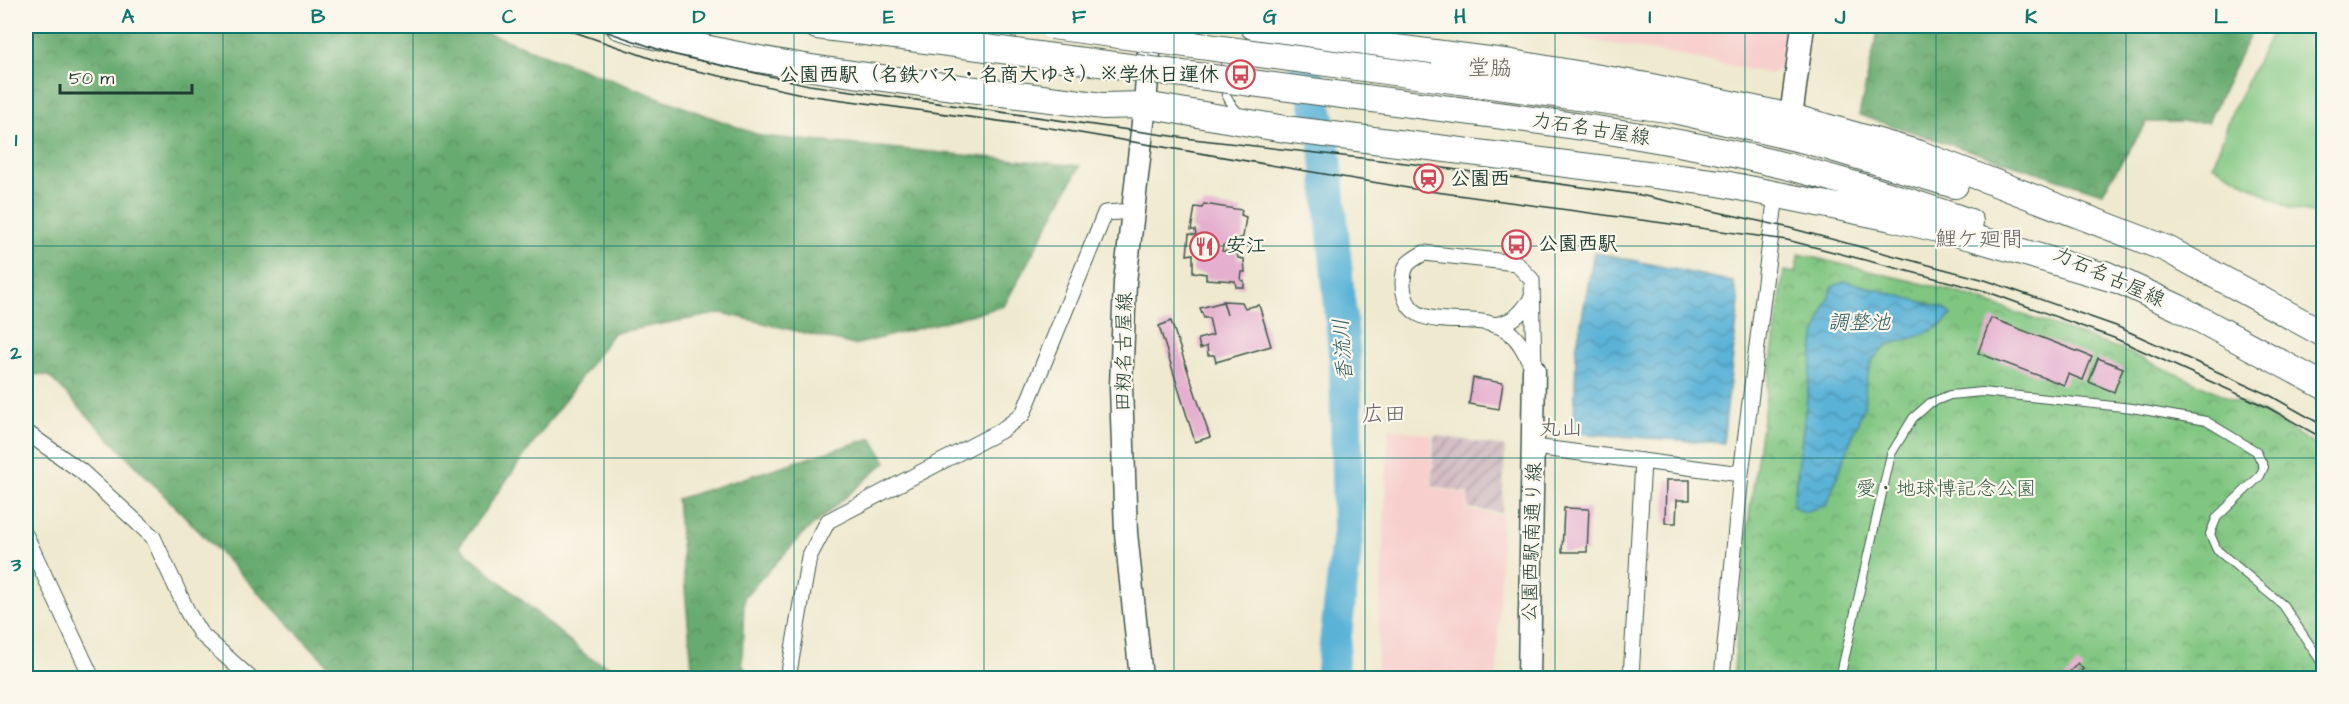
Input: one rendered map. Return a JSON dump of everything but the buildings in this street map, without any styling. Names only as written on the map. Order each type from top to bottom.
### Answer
[{"type":"main road","points":[[619,26],[722,52],[802,67],[1102,106],[1145,105],[1298,130],[1719,183],[1971,237],[2121,281]]},
{"type":"main road","name":"力石名古屋線","points":[[817,26],[1643,136],[1756,159],[1934,209],[2043,248],[2179,308],[2324,386]]},
{"type":"main road","name":"力石名古屋線","points":[[1052,26],[1674,110],[1809,141],[1902,168],[2049,218],[2129,250],[2219,291],[2324,345]]},
{"type":"main road","name":"田籾名古屋線","points":[[1141,678],[1128,555],[1121,387],[1125,282],[1145,105],[1151,26]]},
{"type":"main road","points":[[1791,117],[1803,26]]},
{"type":"main road","points":[[1259,28],[1332,35],[1647,86],[1791,117],[1920,154],[2167,249],[2324,334]]},
{"type":"main road","name":"公園西駅南通り線","points":[[1529,678],[1535,447],[1534,370]]},
{"type":"street","points":[[1722,678],[1741,474],[1776,194]]},
{"type":"street","points":[[788,678],[809,557],[828,520],[1002,430],[1023,414],[1105,213],[1134,211]]},
{"type":"street","points":[[1424,253],[1516,263],[1532,280],[1534,370],[1521,346],[1508,331],[1493,325],[1418,315],[1407,307],[1404,296],[1403,270],[1410,261],[1424,253]]},
{"type":"street","points":[[1493,325],[1510,322],[1521,314],[1531,299]]},
{"type":"street","points":[[26,432],[81,471],[153,537],[188,613],[200,633],[250,678]]},
{"type":"street","points":[[1535,447],[1741,474]]},
{"type":"street","points":[[1631,678],[1643,461]]},
{"type":"street","points":[[26,536],[92,678]]},
{"type":"lane","points":[[1235,45],[1222,73],[1224,92],[1232,107],[1248,121]]},
{"type":"lane","points":[[1840,678],[1891,454],[1913,418],[1930,403],[1966,392],[2132,408],[2206,421],[2256,452],[2264,467],[2260,476],[2217,517],[2210,534],[2217,550],[2283,605],[2324,666]]},
{"type":"shaded area","points":[[1505,26],[1788,26],[1782,67],[1771,74],[1679,55]]},
{"type":"shaded area","points":[[1389,428],[1432,435],[1431,487],[1467,494],[1466,510],[1502,515],[1497,678],[1376,678]]},
{"type":"shaded area","points":[[1434,435],[1505,447],[1502,513],[1468,508],[1468,493],[1432,486]]},
{"type":"green space","points":[[26,26],[468,26],[761,136],[1080,166],[1004,306],[854,345],[722,313],[613,333],[459,546],[588,657],[635,678],[341,678],[49,376],[26,373]]},
{"type":"green space","points":[[1879,26],[2254,26],[2208,122],[2147,122],[2102,193],[1859,115]]},
{"type":"green space","points":[[2275,26],[2323,26],[2323,215],[2291,209],[2213,165],[2232,112]]},
{"type":"green space","name":"愛・地球博記念公園","points":[[1799,254],[1957,292],[2123,350],[2265,414],[2323,450],[2323,678],[1733,678],[1748,523],[1784,271],[1795,273]]},
{"type":"green space","points":[[872,438],[886,462],[802,535],[744,597],[742,664],[751,678],[693,678],[677,499]]},
{"type":"water","points":[[1594,252],[1733,282],[1739,302],[1723,443],[1574,433],[1576,350]]},
{"type":"water","name":"調整池","points":[[1846,281],[1944,308],[1952,315],[1939,327],[1916,337],[1887,345],[1873,359],[1866,381],[1864,406],[1826,506],[1804,512],[1793,507],[1815,336],[1832,287]]},
{"type":"waterway","name":"香流川","points":[[1295,31],[1324,136],[1345,361],[1348,531],[1331,678]]},
{"type":"tram line","points":[[557,26],[670,65],[806,95],[1050,128],[1414,189],[1787,240],[1985,291],[2114,338],[2267,407],[2324,439]]},
{"type":"tram line","points":[[590,26],[672,54],[809,85],[1193,139],[1414,164],[1640,195],[1786,227],[1985,280],[2116,326],[2271,396],[2324,426]]},
{"type":"place","name":"公園西駅（名鉄バス・名商大ゆき）※学休日運休","points":[[1240,75]]},
{"type":"place","name":"公園西","points":[[1429,179]]},
{"type":"place","name":"公園西駅","points":[[1517,244]]},
{"type":"place","name":"安江","points":[[1205,246]]},
{"type":"district","name":"堂脇","points":[[1490,68]]},
{"type":"district","name":"鯉ケ廻間","points":[[1979,239]]},
{"type":"district","name":"広田","points":[[1384,414]]},
{"type":"district","name":"丸山","points":[[1561,428]]}]
